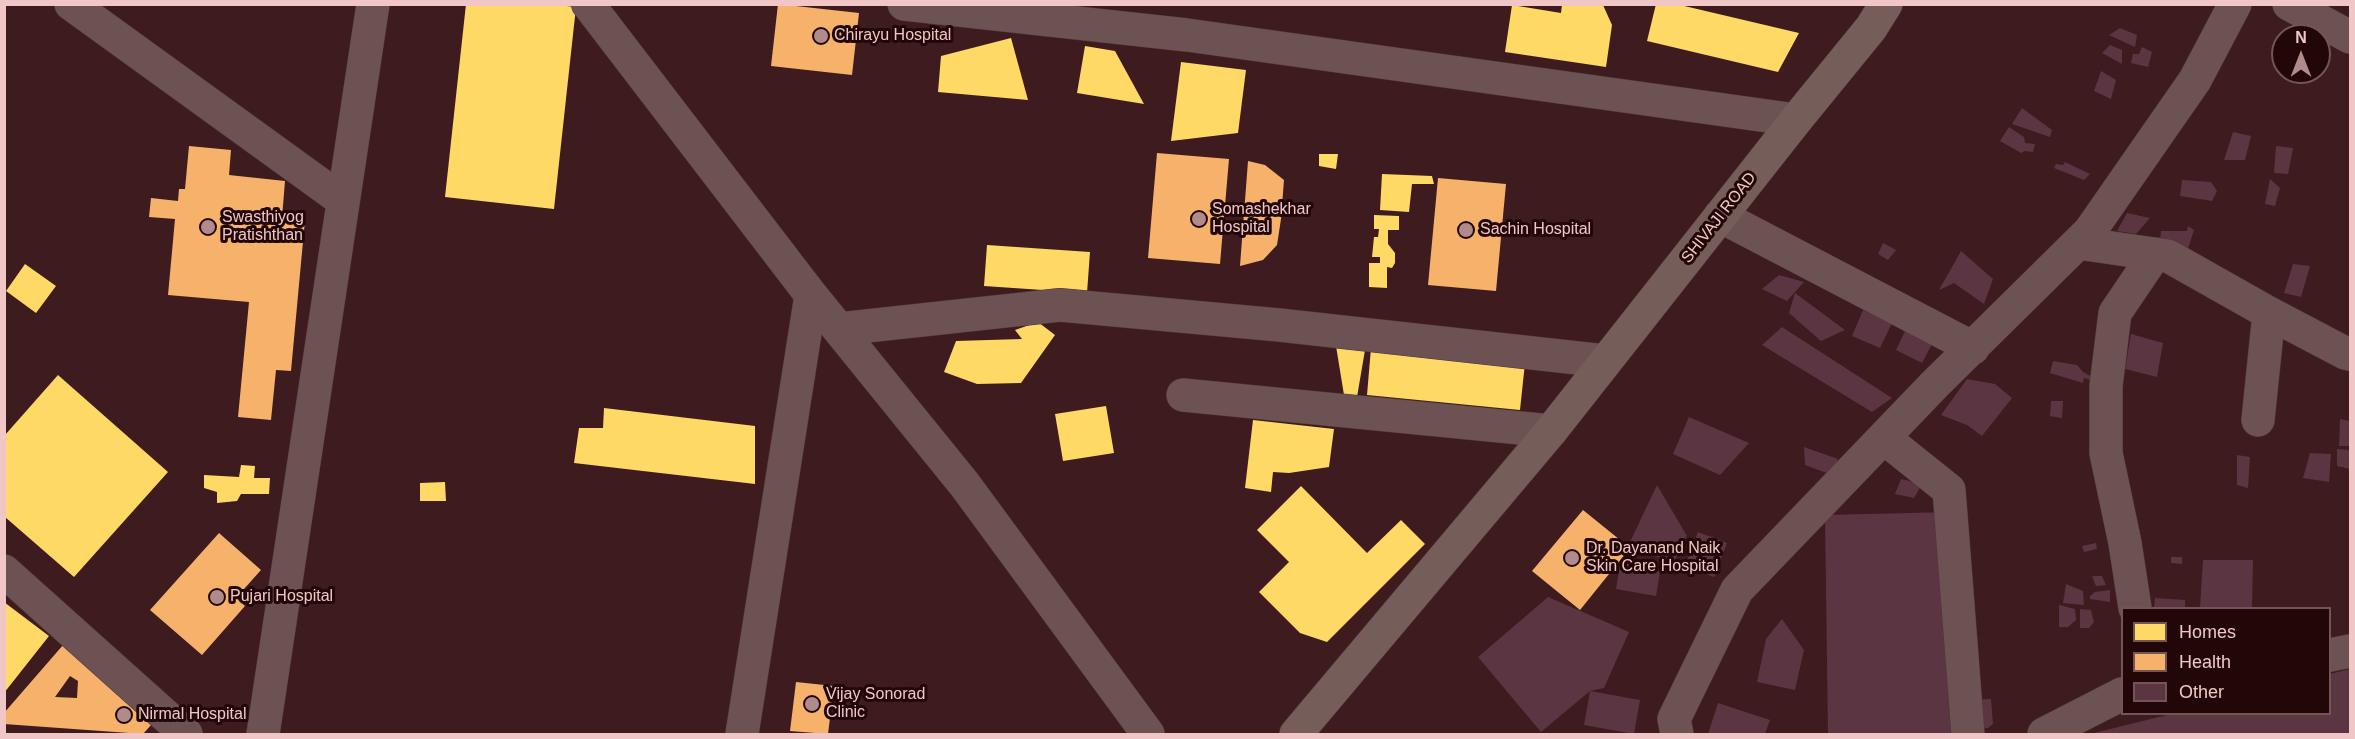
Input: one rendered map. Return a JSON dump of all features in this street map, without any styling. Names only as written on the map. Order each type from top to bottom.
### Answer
[{"type":"main road","name":"SHIVAJI ROAD","points":[[1296,735],[1551,431],[1871,28],[1886,4]]},
{"type":"street","points":[[71,4],[342,200]]},
{"type":"street","points":[[263,735],[373,4]]},
{"type":"street","points":[[588,4],[811,295],[965,484],[1148,735]]},
{"type":"street","points":[[904,4],[1199,36],[1796,120]]},
{"type":"street","points":[[1677,735],[1674,719],[1737,590],[2090,231],[2194,80],[2235,4]]},
{"type":"street","points":[[2289,4],[2350,37]]},
{"type":"street","points":[[1720,216],[1973,348]]},
{"type":"street","points":[[2078,243],[2168,256],[2269,313],[2350,354]]},
{"type":"street","points":[[2135,607],[2125,543],[2106,453],[2106,386],[2115,313],[2155,254]]},
{"type":"street","points":[[742,735],[811,295]]},
{"type":"street","points":[[839,329],[1060,305],[1279,325],[1605,362]]},
{"type":"street","points":[[2258,420],[2269,313]]},
{"type":"street","points":[[1183,395],[1551,431]]},
{"type":"street","points":[[1884,438],[1949,490],[1968,735]]},
{"type":"street","points":[[4,570],[186,735]]},
{"type":"street","points":[[2331,655],[2350,651]]},
{"type":"street","points":[[2047,734],[2121,695]]},
{"type":"building: Homes","points":[[466,4],[548,4],[576,7],[554,209],[445,197]]},
{"type":"building: Homes","points":[[1656,4],[1676,4],[1799,33],[1778,72],[1647,41]]},
{"type":"building: Homes","points":[[1512,5],[1561,13],[1562,5],[1603,5],[1612,25],[1606,67],[1505,52]]},
{"type":"building: Homes","points":[[1011,38],[1028,100],[938,92],[941,56]]},
{"type":"building: Homes","points":[[1085,46],[1115,51],[1144,104],[1077,93]]},
{"type":"building: Homes","points":[[1181,62],[1246,70],[1238,133],[1171,141]]},
{"type":"building: Homes","points":[[1319,154],[1338,154],[1336,169],[1319,166]]},
{"type":"building: Homes","points":[[1382,174],[1432,176],[1434,184],[1412,184],[1409,212],[1380,210]]},
{"type":"building: Homes","points":[[1374,215],[1399,216],[1399,230],[1388,230],[1388,244],[1395,253],[1395,263],[1392,268],[1387,267],[1387,288],[1369,287],[1369,263],[1380,263],[1380,257],[1372,257],[1374,237],[1378,237],[1379,229],[1374,229]]},
{"type":"building: Homes","points":[[987,245],[1090,252],[1087,293],[984,286]]},
{"type":"building: Homes","points":[[25,264],[56,286],[36,313],[6,291]]},
{"type":"building: Homes","points":[[1038,322],[1055,335],[1021,383],[977,384],[944,372],[956,341],[1022,339],[1015,330]]},
{"type":"building: Homes","points":[[1336,346],[1365,350],[1357,397],[1344,395]]},
{"type":"building: Homes","points":[[1371,348],[1525,363],[1520,410],[1367,395]]},
{"type":"building: Homes","points":[[58,375],[168,472],[74,577],[5,517],[5,435]]},
{"type":"building: Homes","points":[[1106,406],[1114,453],[1063,461],[1055,414]]},
{"type":"building: Homes","points":[[604,408],[755,426],[755,484],[574,463],[579,428],[603,428]]},
{"type":"building: Homes","points":[[1253,420],[1334,429],[1329,467],[1289,473],[1273,472],[1271,492],[1245,488]]},
{"type":"building: Homes","points":[[241,465],[255,466],[254,478],[270,478],[269,494],[241,494],[237,501],[217,503],[217,492],[204,488],[204,475],[239,477]]},
{"type":"building: Homes","points":[[445,482],[446,501],[420,501],[420,483]]},
{"type":"building: Homes","points":[[1301,486],[1367,553],[1401,520],[1425,544],[1327,642],[1300,633],[1259,592],[1289,562],[1257,530]]},
{"type":"building: Homes","points":[[4,602],[49,636],[4,693]]},
{"type":"building: Health","points":[[778,4],[859,13],[852,75],[771,66]]},
{"type":"building: Health","points":[[189,146],[231,150],[229,175],[285,181],[282,218],[305,220],[291,371],[276,370],[271,420],[238,417],[249,302],[168,295],[175,219],[149,217],[151,198],[178,201],[179,189],[185,189]]},
{"type":"building: Health","points":[[1157,153],[1229,159],[1220,264],[1148,258]]},
{"type":"building: Health","points":[[1248,161],[1265,165],[1284,180],[1277,245],[1263,260],[1240,266]]},
{"type":"building: Health","points":[[1438,178],[1506,184],[1496,291],[1428,285]]},
{"type":"building: Health","points":[[1583,510],[1630,548],[1580,610],[1532,571]]},
{"type":"building: Health","points":[[219,533],[261,570],[236,598],[245,606],[202,655],[150,610]]},
{"type":"building: Health","points":[[70,637],[160,715],[143,734],[4,724],[4,713]],"holes":[[[70,676],[78,681],[77,698],[55,697]]]},
{"type":"building: Health","points":[[796,682],[834,686],[828,734],[790,731]]},
{"type":"building: Other","points":[[2120,28],[2137,35],[2135,47],[2109,35]]},
{"type":"building: Other","points":[[2110,45],[2122,50],[2122,64],[2102,53]]},
{"type":"building: Other","points":[[2142,47],[2152,52],[2148,67],[2131,63],[2133,54],[2139,54]]},
{"type":"building: Other","points":[[2101,71],[2116,80],[2111,99],[2094,91]]},
{"type":"building: Other","points":[[2022,108],[2052,130],[2050,137],[2012,124]]},
{"type":"building: Other","points":[[2009,127],[2024,137],[2025,143],[2035,144],[2033,152],[2021,153],[2000,141]]},
{"type":"building: Other","points":[[2233,132],[2251,136],[2245,160],[2224,160]]},
{"type":"building: Other","points":[[2276,146],[2293,148],[2288,174],[2274,173]]},
{"type":"building: Other","points":[[2065,162],[2090,174],[2084,180],[2054,168],[2056,164],[2063,165]]},
{"type":"building: Other","points":[[2270,179],[2280,188],[2275,206],[2265,204]]},
{"type":"building: Other","points":[[2182,180],[2211,182],[2217,191],[2212,201],[2180,196]]},
{"type":"building: Other","points":[[2127,213],[2150,218],[2136,234],[2117,231]]},
{"type":"building: Other","points":[[2188,226],[2194,230],[2186,255],[2159,250],[2161,231],[2187,231]]},
{"type":"building: Other","points":[[1883,243],[1896,250],[1888,260],[1878,254]]},
{"type":"building: Other","points":[[1961,251],[1993,279],[1984,304],[1954,283],[1939,290]]},
{"type":"building: Other","points":[[2293,264],[2310,266],[2301,297],[2284,293]]},
{"type":"building: Other","points":[[1779,275],[1804,282],[1787,301],[1762,289]]},
{"type":"building: Other","points":[[1795,293],[1845,330],[1821,341],[1789,313]]},
{"type":"building: Other","points":[[1863,310],[1892,323],[1880,348],[1852,336]]},
{"type":"building: Other","points":[[1782,327],[1892,398],[1872,412],[1762,345]]},
{"type":"building: Other","points":[[1905,331],[1932,344],[1922,363],[1896,350]]},
{"type":"building: Other","points":[[2131,334],[2163,343],[2157,377],[2125,369]]},
{"type":"building: Other","points":[[2053,361],[2077,365],[2083,372],[2096,379],[2084,378],[2083,383],[2050,373]]},
{"type":"building: Other","points":[[1967,379],[1995,384],[2012,398],[1982,436],[1967,425],[1941,415]]},
{"type":"building: Other","points":[[2051,401],[2063,401],[2062,418],[2050,416]]},
{"type":"building: Other","points":[[1689,417],[1749,443],[1720,475],[1673,454]]},
{"type":"building: Other","points":[[2340,419],[2350,421],[2349,446],[2339,446]]},
{"type":"building: Other","points":[[1804,447],[1838,459],[1832,475],[1805,465]]},
{"type":"building: Other","points":[[2337,449],[2350,450],[2350,469],[2337,466]]},
{"type":"building: Other","points":[[2310,453],[2331,454],[2329,482],[2303,478]]},
{"type":"building: Other","points":[[2237,455],[2250,457],[2248,488],[2237,485]]},
{"type":"building: Other","points":[[1901,479],[1922,484],[1914,498],[1895,494]]},
{"type":"building: Other","points":[[1657,485],[1687,536],[1673,564],[1629,544]]},
{"type":"building: Other","points":[[1950,512],[1955,734],[1828,734],[1825,515]]},
{"type":"building: Other","points":[[1698,532],[1727,543],[1714,577],[1685,566]]},
{"type":"building: Other","points":[[2096,543],[2097,549],[2084,552],[2082,546]]},
{"type":"building: Other","points":[[2171,557],[2182,557],[2182,564],[2171,563]]},
{"type":"building: Other","points":[[1621,559],[1646,564],[1660,572],[1656,596],[1616,589]]},
{"type":"building: Other","points":[[2203,560],[2253,560],[2252,607],[2200,607]]},
{"type":"building: Other","points":[[2092,576],[2102,576],[2106,585],[2096,586]]},
{"type":"building: Other","points":[[2066,584],[2083,591],[2084,605],[2063,603]]},
{"type":"building: Other","points":[[2110,590],[2110,602],[2090,599],[2095,592]]},
{"type":"building: Other","points":[[1548,597],[1629,632],[1604,688],[1590,691],[1541,732],[1478,657]]},
{"type":"building: Other","points":[[2155,598],[2185,600],[2185,607],[2154,607]]},
{"type":"building: Other","points":[[2059,605],[2075,609],[2076,620],[2068,627],[2059,627]]},
{"type":"building: Other","points":[[2080,609],[2091,610],[2094,622],[2089,628],[2080,628]]},
{"type":"building: Other","points":[[1782,619],[1804,650],[1795,690],[1757,682],[1766,639]]},
{"type":"building: Other","points":[[2350,669],[2350,734],[2090,734],[2167,715],[2331,715],[2331,674]]},
{"type":"building: Other","points":[[1590,691],[1640,700],[1634,734],[1584,725]]},
{"type":"building: Other","points":[[1991,699],[1993,724],[1988,728],[1969,729],[1969,700]]},
{"type":"building: Other","points":[[1718,703],[1770,720],[1765,734],[1708,734]]},
{"type":"place","name":"Chirayu Hospital","points":[[821,36]]},
{"type":"place","name":"Somashekhar Hospital","points":[[1199,219]]},
{"type":"place","name":"Swasthiyog Pratishthan","points":[[208,227]]},
{"type":"place","name":"Sachin Hospital","points":[[1466,230]]},
{"type":"place","name":"Dr. Dayanand Naik Skin Care Hospital","points":[[1572,558]]},
{"type":"place","name":"Pujari Hospital","points":[[217,597]]},
{"type":"place","name":"Vijay Sonorad Clinic","points":[[812,704]]},
{"type":"place","name":"Nirmal Hospital","points":[[124,715]]}]
